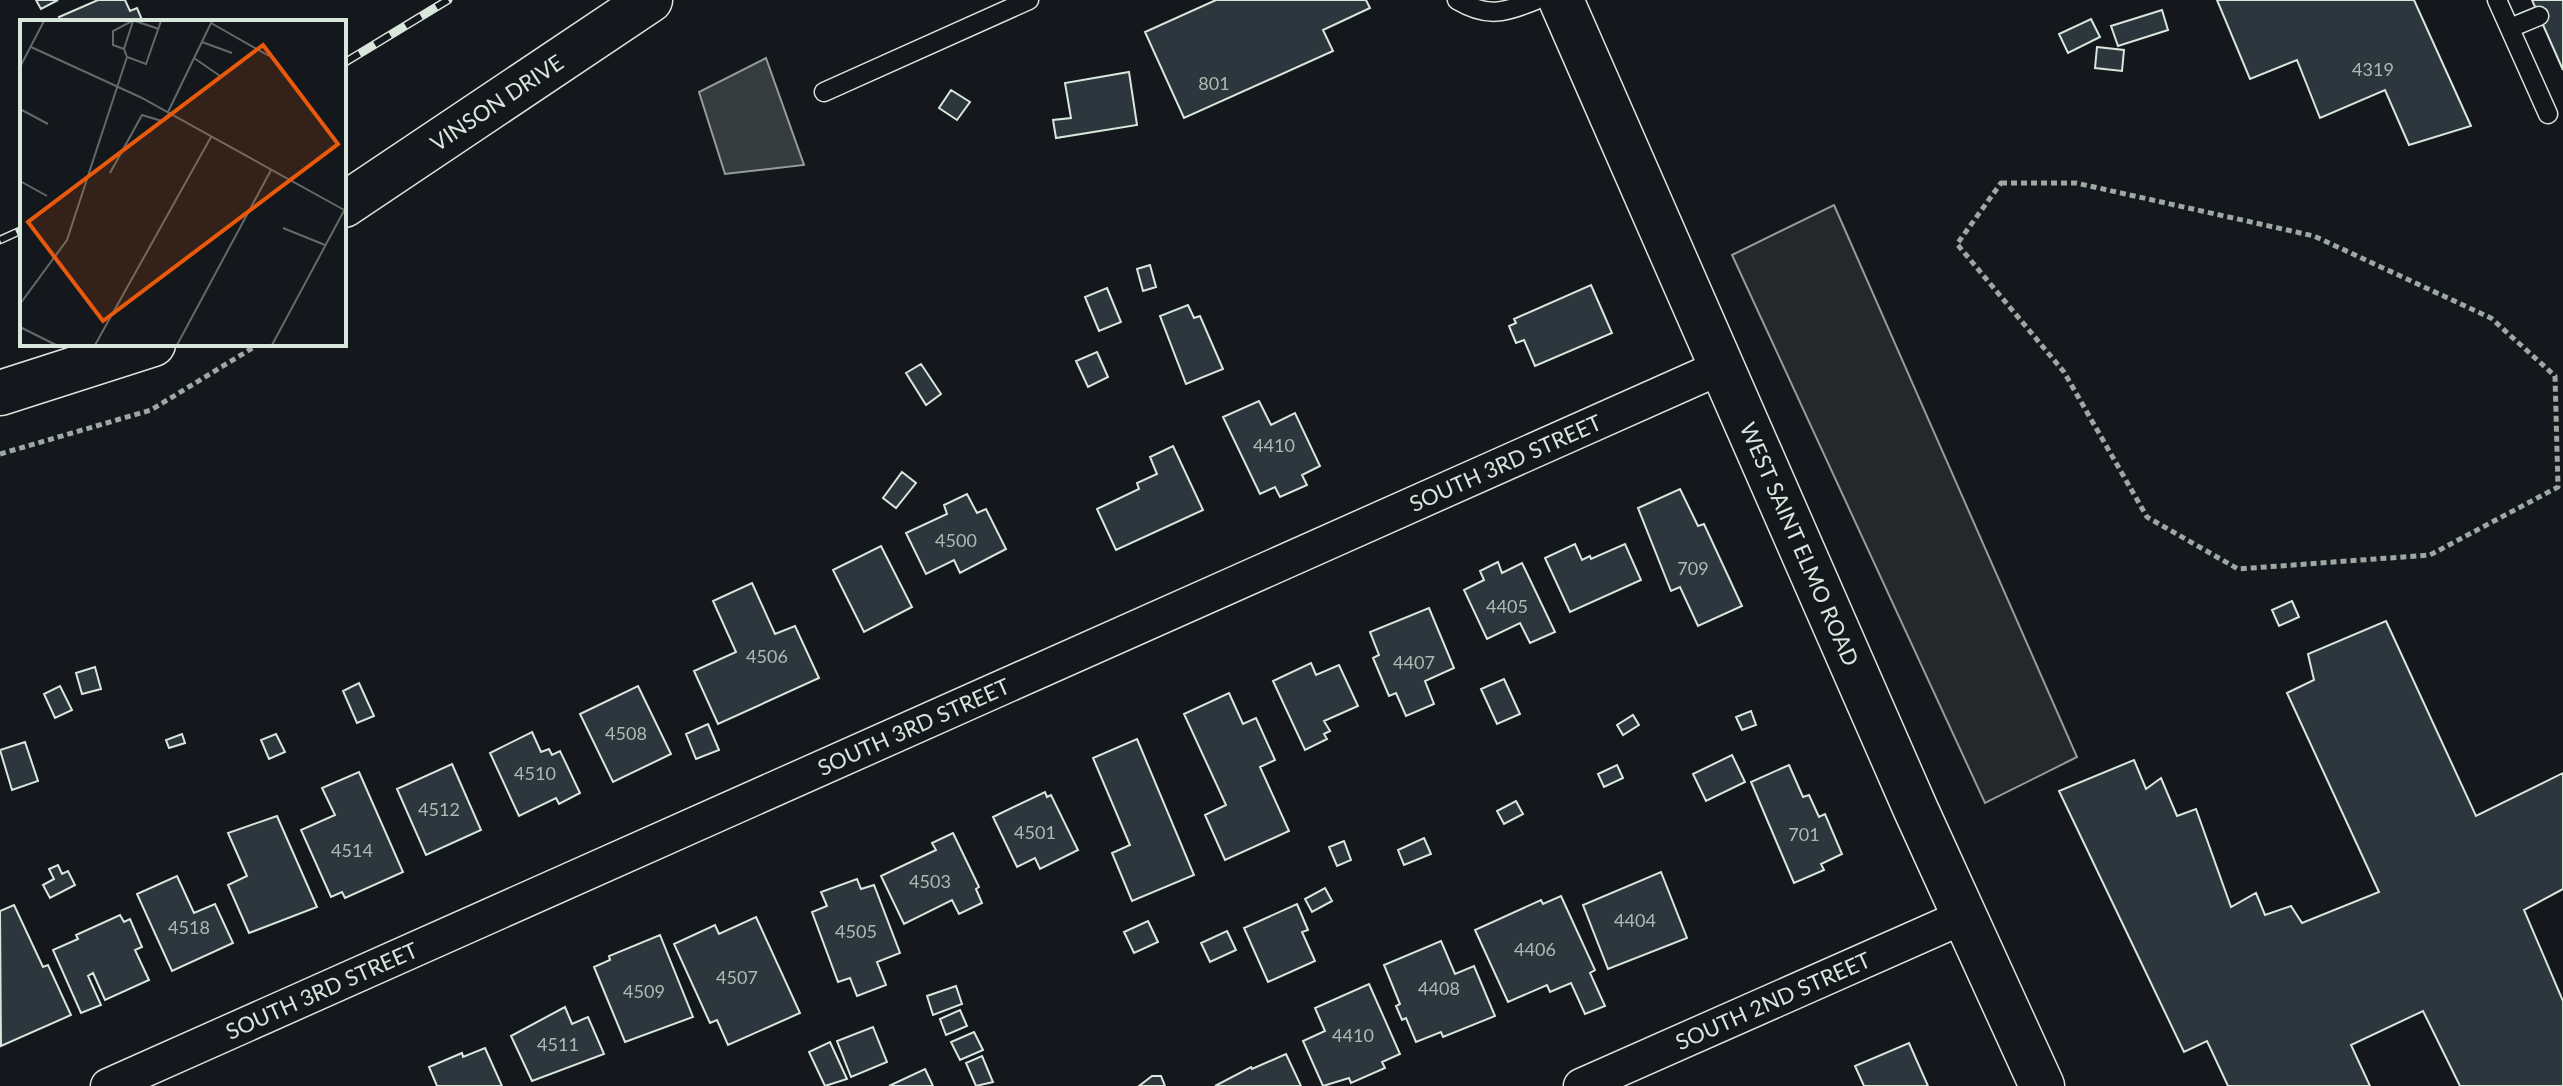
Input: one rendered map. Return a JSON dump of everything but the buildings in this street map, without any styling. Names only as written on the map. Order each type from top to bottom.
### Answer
[{"type":"street","name":"VINSON DRIVE","points":[[346,204],[650,0]]},
{"type":"street","name":"WEST SAINT ELMO ROAD","points":[[1561,0],[2042,1086]]},
{"type":"street","points":[[0,393],[147,346]]},
{"type":"street","name":"SOUTH 3RD STREET","points":[[108,1086],[1721,367]]},
{"type":"street","name":"SOUTH 2ND STREET","points":[[1581,1086],[1965,916]]},
{"type":"lane","points":[[824,92],[1029,0]]},
{"type":"lane","points":[[1457,0],[1486,14],[1503,14],[1536,0]]},
{"type":"lane","points":[[2497,0],[2548,114]]},
{"type":"lane","points":[[2510,28],[2539,16]]},
{"type":"path","points":[[2001,183],[2076,183],[2314,236],[2491,318],[2555,376],[2558,487],[2430,555],[2238,569],[2147,517],[2064,372],[1957,244],[2001,183]]},
{"type":"path","points":[[0,454],[151,410],[256,346]]},
{"type":"shaded area","points":[[766,58],[804,165],[725,174],[699,92]]},
{"type":"shaded area","points":[[1834,205],[2077,757],[1985,803],[1732,255]]},
{"type":"railway","points":[[346,62],[448,0]]},
{"type":"railway","points":[[0,240],[20,231]]}]
